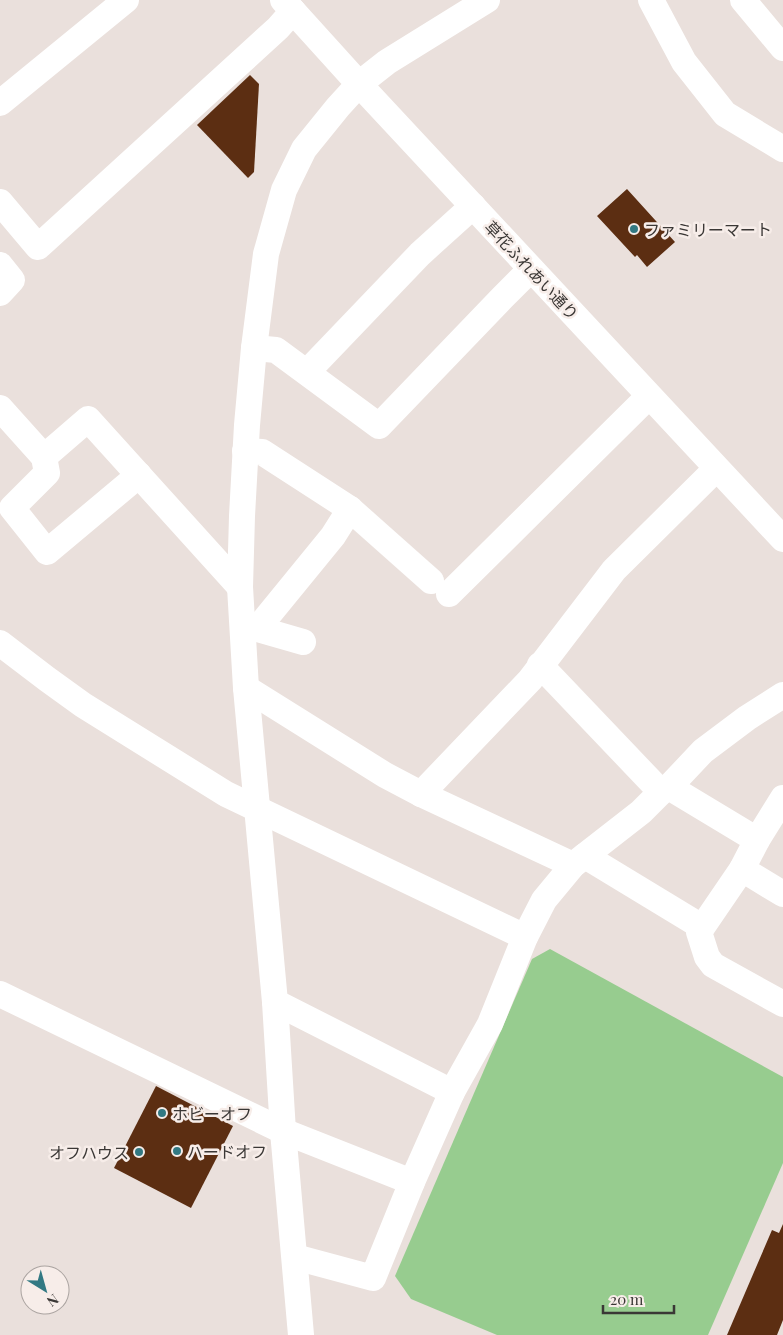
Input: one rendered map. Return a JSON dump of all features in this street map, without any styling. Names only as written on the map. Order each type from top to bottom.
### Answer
[{"type":"street","points":[[0,103],[126,0]]},
{"type":"street","points":[[301,1335],[283,1131],[275,1002],[246,688],[250,626],[240,587],[245,451],[254,348],[266,254],[284,190],[304,149],[329,117],[358,84],[396,56],[487,0]]},
{"type":"street","points":[[651,0],[684,62],[725,114],[783,149]]},
{"type":"street","points":[[743,0],[783,48]]},
{"type":"street","points":[[0,202],[38,247],[278,28],[288,6]]},
{"type":"street","name":"草花ふれあい通り","points":[[288,6],[358,84],[783,539]]},
{"type":"street","points":[[307,372],[420,254],[472,206]]},
{"type":"street","points":[[0,265],[12,280],[0,293]]},
{"type":"street","points":[[254,348],[276,350],[379,426],[531,269]]},
{"type":"street","points":[[245,451],[262,452],[350,509],[440,588],[649,396]]},
{"type":"street","points":[[0,408],[44,457],[47,473],[12,508],[47,552],[139,475]]},
{"type":"street","points":[[44,457],[88,419],[240,587]]},
{"type":"street","points":[[422,794],[530,680],[614,570],[716,468]]},
{"type":"street","points":[[250,626],[333,536],[350,509]]},
{"type":"street","points":[[250,626],[303,642]]},
{"type":"street","points":[[0,643],[84,705],[226,794],[525,937]]},
{"type":"street","points":[[540,665],[665,789],[757,840]]},
{"type":"street","points":[[246,688],[384,775],[422,794],[579,860],[702,927]]},
{"type":"street","points":[[295,1257],[373,1278],[412,1182],[452,1092],[490,1024],[525,937],[544,900],[579,860],[640,812],[703,751],[783,694]]},
{"type":"street","points":[[783,798],[757,840],[742,869],[699,932],[713,965],[783,1004]]},
{"type":"street","points":[[742,869],[783,894]]},
{"type":"street","points":[[0,994],[283,1131],[412,1182]]},
{"type":"street","points":[[275,1002],[452,1092]]},
{"type":"green space","points":[[550,949],[783,1077],[783,1163],[708,1335],[497,1335],[411,1299],[395,1276],[532,959]]},
{"type":"building","points":[[250,75],[259,84],[254,172],[248,178],[197,125]]},
{"type":"building","points":[[627,189],[675,242],[647,267],[637,255],[635,257],[597,216]]},
{"type":"building","points":[[156,1086],[233,1126],[191,1208],[114,1168]]},
{"type":"building","points":[[783,1224],[783,1320],[777,1335],[727,1335],[772,1230],[779,1233]]},
{"type":"place","name":"ファミリーマート","points":[[634,229]]},
{"type":"place","name":"ホビーオフ","points":[[162,1113]]},
{"type":"place","name":"ハードオフ","points":[[177,1151]]},
{"type":"place","name":"オフハウス","points":[[139,1152]]}]
